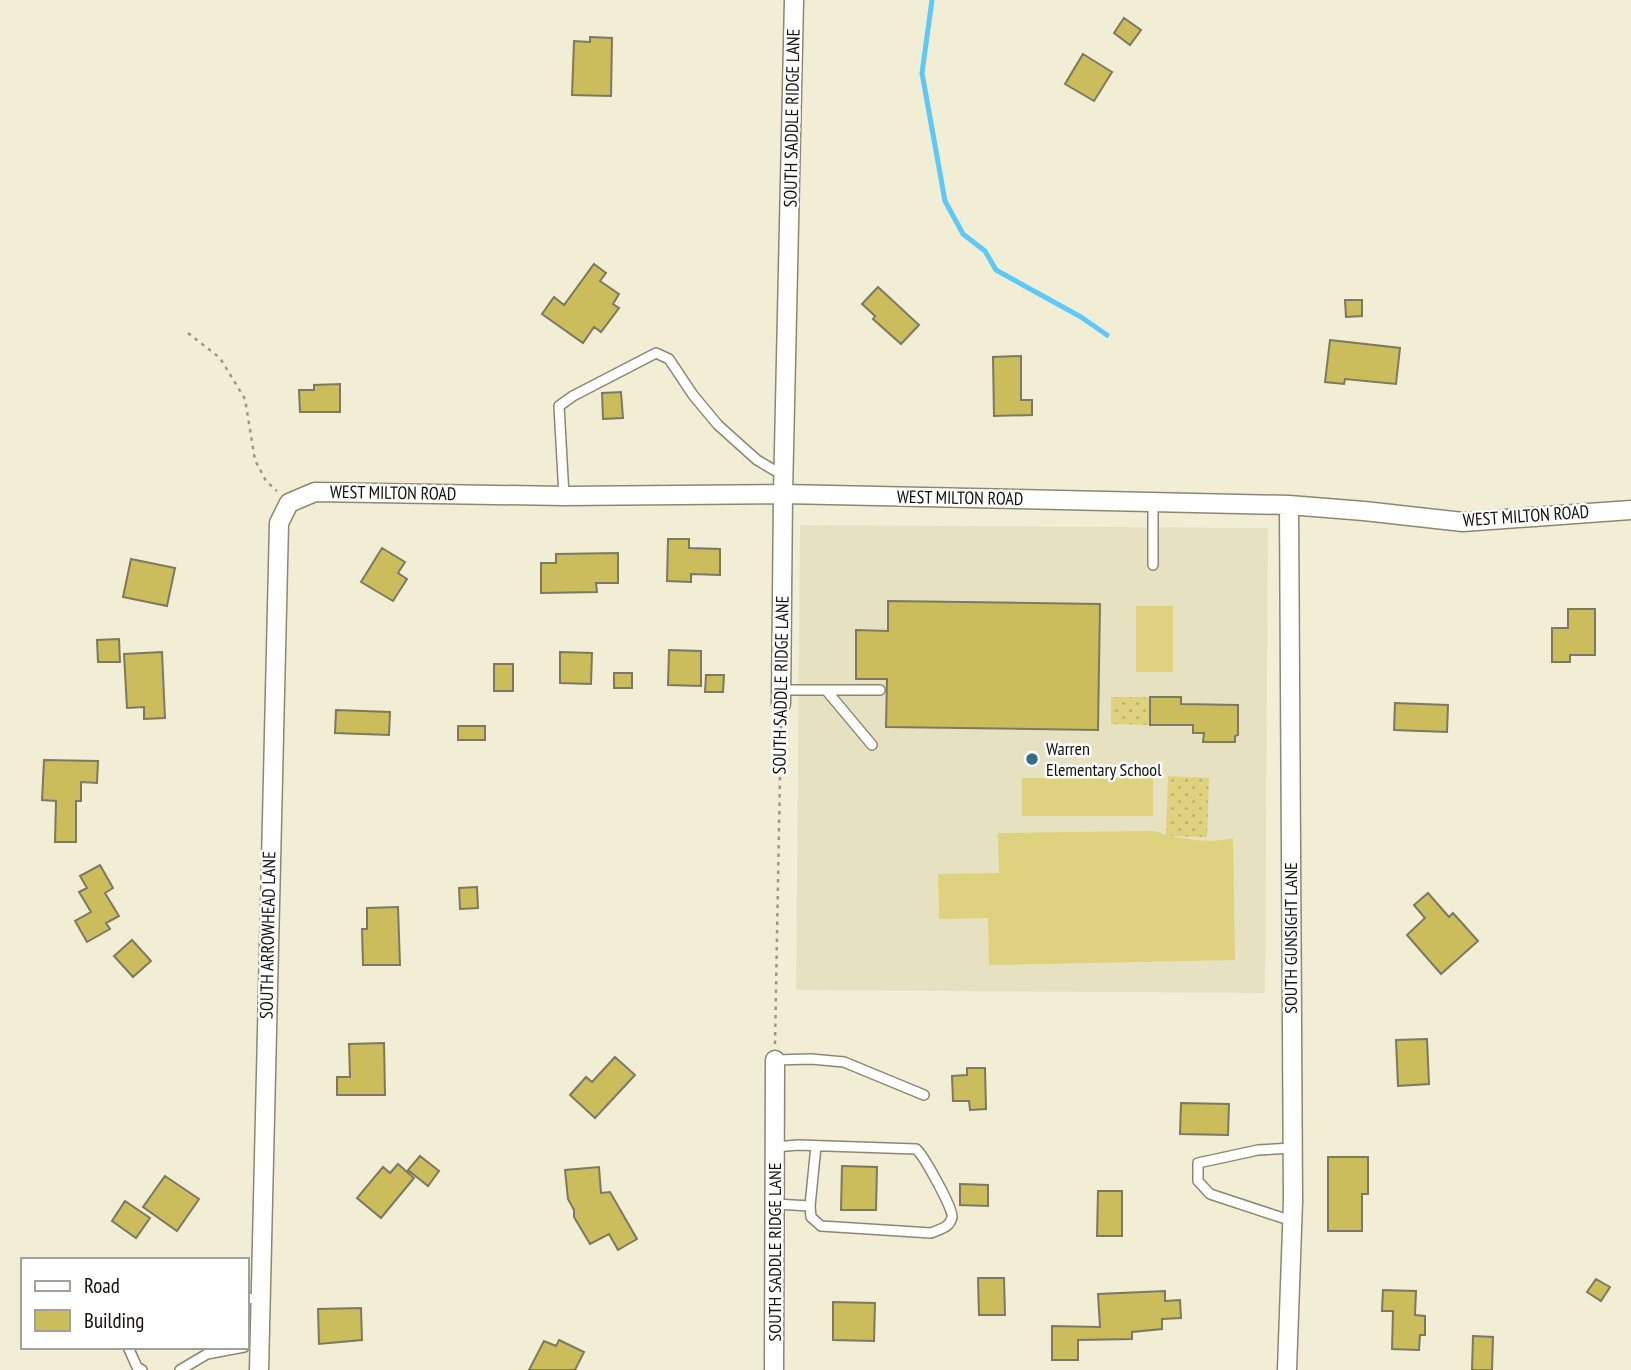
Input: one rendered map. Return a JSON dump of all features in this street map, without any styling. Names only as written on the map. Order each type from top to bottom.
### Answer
[{"type":"street","name":"SOUTH SADDLE RIDGE LANE","points":[[781,697],[794,0]]},
{"type":"street","name":"WEST MILTON ROAD","points":[[289,503],[316,492],[564,496],[783,494],[1289,505],[1464,522],[1631,510]]},
{"type":"street","name":"SOUTH ARROWHEAD LANE","points":[[259,1370],[250,1347],[254,1299],[279,523],[289,503]]},
{"type":"street","name":"SOUTH GUNSIGHT LANE","points":[[1287,1370],[1293,1148],[1289,505]]},
{"type":"street","name":"SOUTH SADDLE RIDGE LANE","points":[[774,1370],[775,1060]]},
{"type":"lane","points":[[564,496],[559,407],[573,396],[656,353],[669,359],[693,395],[718,425],[757,460],[784,475]]},
{"type":"lane","points":[[1153,502],[1153,565]]},
{"type":"lane","points":[[781,697],[826,690],[880,690]]},
{"type":"lane","points":[[826,690],[872,746]]},
{"type":"lane","points":[[775,1060],[844,1062],[924,1095]]},
{"type":"lane","points":[[775,1147],[816,1146],[916,1149],[921,1153],[953,1212],[947,1227],[931,1233],[821,1226],[811,1217],[810,1206],[816,1146]]},
{"type":"lane","points":[[1292,1221],[1210,1194],[1198,1181],[1198,1163],[1258,1150],[1293,1148]]},
{"type":"lane","points":[[775,1204],[810,1206]]},
{"type":"lane","points":[[129,1349],[137,1367],[142,1370]]},
{"type":"lane","points":[[180,1370],[207,1354],[238,1349]]},
{"type":"path","points":[[188,333],[220,358],[245,398],[255,460],[266,481],[289,503]]},
{"type":"path","name":"SOUTH SADDLE RIDGE LANE","points":[[775,1060],[781,697]]},
{"type":"shaded area","name":"Warren Elementary School","points":[[800,525],[1268,528],[1265,993],[796,990]]},
{"type":"shaded area","points":[[1136,606],[1173,606],[1173,672],[1136,672]]},
{"type":"shaded area","points":[[1111,697],[1150,697],[1150,725],[1111,724]]},
{"type":"shaded area","points":[[1168,776],[1209,778],[1207,837],[1166,836]]},
{"type":"shaded area","points":[[1022,778],[1153,778],[1153,816],[1022,816]]},
{"type":"shaded area","points":[[1155,831],[1194,840],[1233,838],[1235,960],[989,965],[988,918],[939,919],[938,874],[999,873],[998,833]]},
{"type":"building","points":[[1124,18],[1141,30],[1130,45],[1114,33]]},
{"type":"building","points":[[590,37],[612,38],[611,96],[572,95],[574,41],[590,42]]},
{"type":"building","points":[[1083,54],[1112,72],[1094,101],[1065,84]]},
{"type":"building","points":[[594,264],[606,273],[600,281],[619,294],[613,304],[619,308],[601,332],[594,327],[583,343],[542,314],[554,297],[564,305]]},
{"type":"building","points":[[878,287],[919,325],[901,344],[873,319],[875,316],[862,304]]},
{"type":"building","points":[[1345,300],[1362,300],[1362,316],[1346,317]]},
{"type":"building","points":[[1330,340],[1400,348],[1396,384],[1345,379],[1344,384],[1325,382]]},
{"type":"building","points":[[1021,356],[1021,400],[1032,400],[1032,415],[994,416],[993,357]]},
{"type":"building","points":[[340,384],[340,412],[300,412],[299,390],[314,390],[314,385]]},
{"type":"building","points":[[621,392],[623,418],[603,419],[602,393]]},
{"type":"building","points":[[668,539],[689,539],[689,548],[720,549],[720,575],[691,574],[691,582],[667,581]]},
{"type":"building","points":[[382,548],[405,562],[398,573],[407,579],[393,601],[361,582]]},
{"type":"building","points":[[618,553],[618,583],[596,583],[597,592],[541,593],[541,563],[556,563],[556,554]]},
{"type":"building","points":[[131,559],[175,568],[167,606],[123,597]]},
{"type":"building","points":[[888,601],[1100,604],[1098,730],[886,727],[887,679],[856,679],[856,630],[888,631]]},
{"type":"building","points":[[1568,609],[1595,609],[1595,655],[1570,655],[1570,662],[1552,662],[1552,628],[1568,628]]},
{"type":"building","points":[[119,639],[120,662],[98,662],[97,640]]},
{"type":"building","points":[[669,650],[701,651],[701,686],[668,685]]},
{"type":"building","points":[[162,652],[165,718],[144,719],[144,707],[127,708],[124,654]]},
{"type":"building","points":[[560,652],[592,653],[591,684],[560,683]]},
{"type":"building","points":[[494,664],[513,664],[513,691],[494,691]]},
{"type":"building","points":[[614,673],[632,673],[632,688],[614,688]]},
{"type":"building","points":[[706,675],[724,675],[723,692],[705,692]]},
{"type":"building","points":[[1150,697],[1181,697],[1181,704],[1238,705],[1238,735],[1235,736],[1235,742],[1203,742],[1204,733],[1193,733],[1193,725],[1150,725]]},
{"type":"building","points":[[1395,703],[1448,705],[1447,732],[1394,730]]},
{"type":"building","points":[[336,710],[390,712],[389,735],[335,733]]},
{"type":"building","points":[[458,726],[485,726],[485,740],[458,740]]},
{"type":"building","points":[[44,760],[98,761],[97,783],[81,782],[81,801],[76,801],[76,842],[55,842],[56,801],[42,800]]},
{"type":"building","points":[[100,865],[113,888],[105,893],[119,916],[106,923],[110,929],[87,942],[75,921],[91,912],[79,892],[87,888],[80,876]]},
{"type":"building","points":[[477,887],[478,908],[460,909],[459,888]]},
{"type":"building","points":[[1428,893],[1449,917],[1453,913],[1478,941],[1441,974],[1407,935],[1425,918],[1414,905]]},
{"type":"building","points":[[398,907],[400,965],[363,965],[362,929],[367,929],[367,908]]},
{"type":"building","points":[[132,940],[151,961],[133,977],[114,956]]},
{"type":"building","points":[[1427,1039],[1429,1084],[1398,1086],[1396,1040]]},
{"type":"building","points":[[384,1043],[385,1095],[337,1095],[337,1077],[350,1077],[349,1044]]},
{"type":"building","points":[[615,1057],[635,1075],[595,1118],[570,1095],[586,1077],[592,1082]]},
{"type":"building","points":[[967,1068],[985,1068],[986,1109],[970,1110],[969,1101],[953,1101],[952,1076],[967,1075]]},
{"type":"building","points":[[1181,1103],[1229,1104],[1228,1135],[1180,1134]]},
{"type":"building","points":[[420,1156],[439,1171],[428,1186],[408,1170]]},
{"type":"building","points":[[1328,1157],[1368,1157],[1368,1194],[1362,1194],[1362,1231],[1328,1231]]},
{"type":"building","points":[[398,1164],[414,1178],[381,1218],[357,1198],[383,1167],[390,1173]]},
{"type":"building","points":[[842,1166],[877,1167],[876,1210],[841,1210]]},
{"type":"building","points":[[599,1167],[601,1193],[610,1192],[637,1239],[618,1250],[609,1234],[590,1244],[574,1217],[574,1210],[568,1199],[565,1170]]},
{"type":"building","points":[[165,1176],[199,1199],[177,1231],[143,1207]]},
{"type":"building","points":[[960,1184],[988,1185],[988,1206],[960,1205]]},
{"type":"building","points":[[1098,1191],[1122,1191],[1122,1236],[1097,1236]]},
{"type":"building","points":[[125,1201],[150,1218],[136,1238],[112,1221]]},
{"type":"building","points":[[978,1278],[1004,1278],[1005,1315],[979,1315]]},
{"type":"building","points":[[1596,1279],[1610,1287],[1601,1301],[1587,1292]]},
{"type":"building","points":[[1383,1290],[1416,1291],[1415,1315],[1425,1316],[1425,1335],[1420,1335],[1419,1350],[1392,1349],[1393,1311],[1382,1311]]},
{"type":"building","points":[[1165,1291],[1165,1301],[1180,1300],[1181,1318],[1162,1319],[1162,1329],[1132,1332],[1132,1339],[1078,1340],[1078,1360],[1052,1360],[1052,1326],[1100,1327],[1098,1294]]},
{"type":"building","points":[[833,1302],[875,1303],[874,1341],[833,1340]]},
{"type":"building","points":[[361,1308],[362,1340],[319,1344],[318,1309]]},
{"type":"building","points":[[1473,1336],[1493,1337],[1492,1370],[1472,1370]]},
{"type":"building","points":[[559,1340],[584,1352],[575,1370],[529,1370],[544,1341],[556,1346]]},
{"type":"waterway","points":[[932,0],[922,73],[945,201],[963,234],[985,251],[996,270],[1081,317],[1107,335]]},
{"type":"place","name":"Warren Elementary School","points":[[1032,759]]}]
